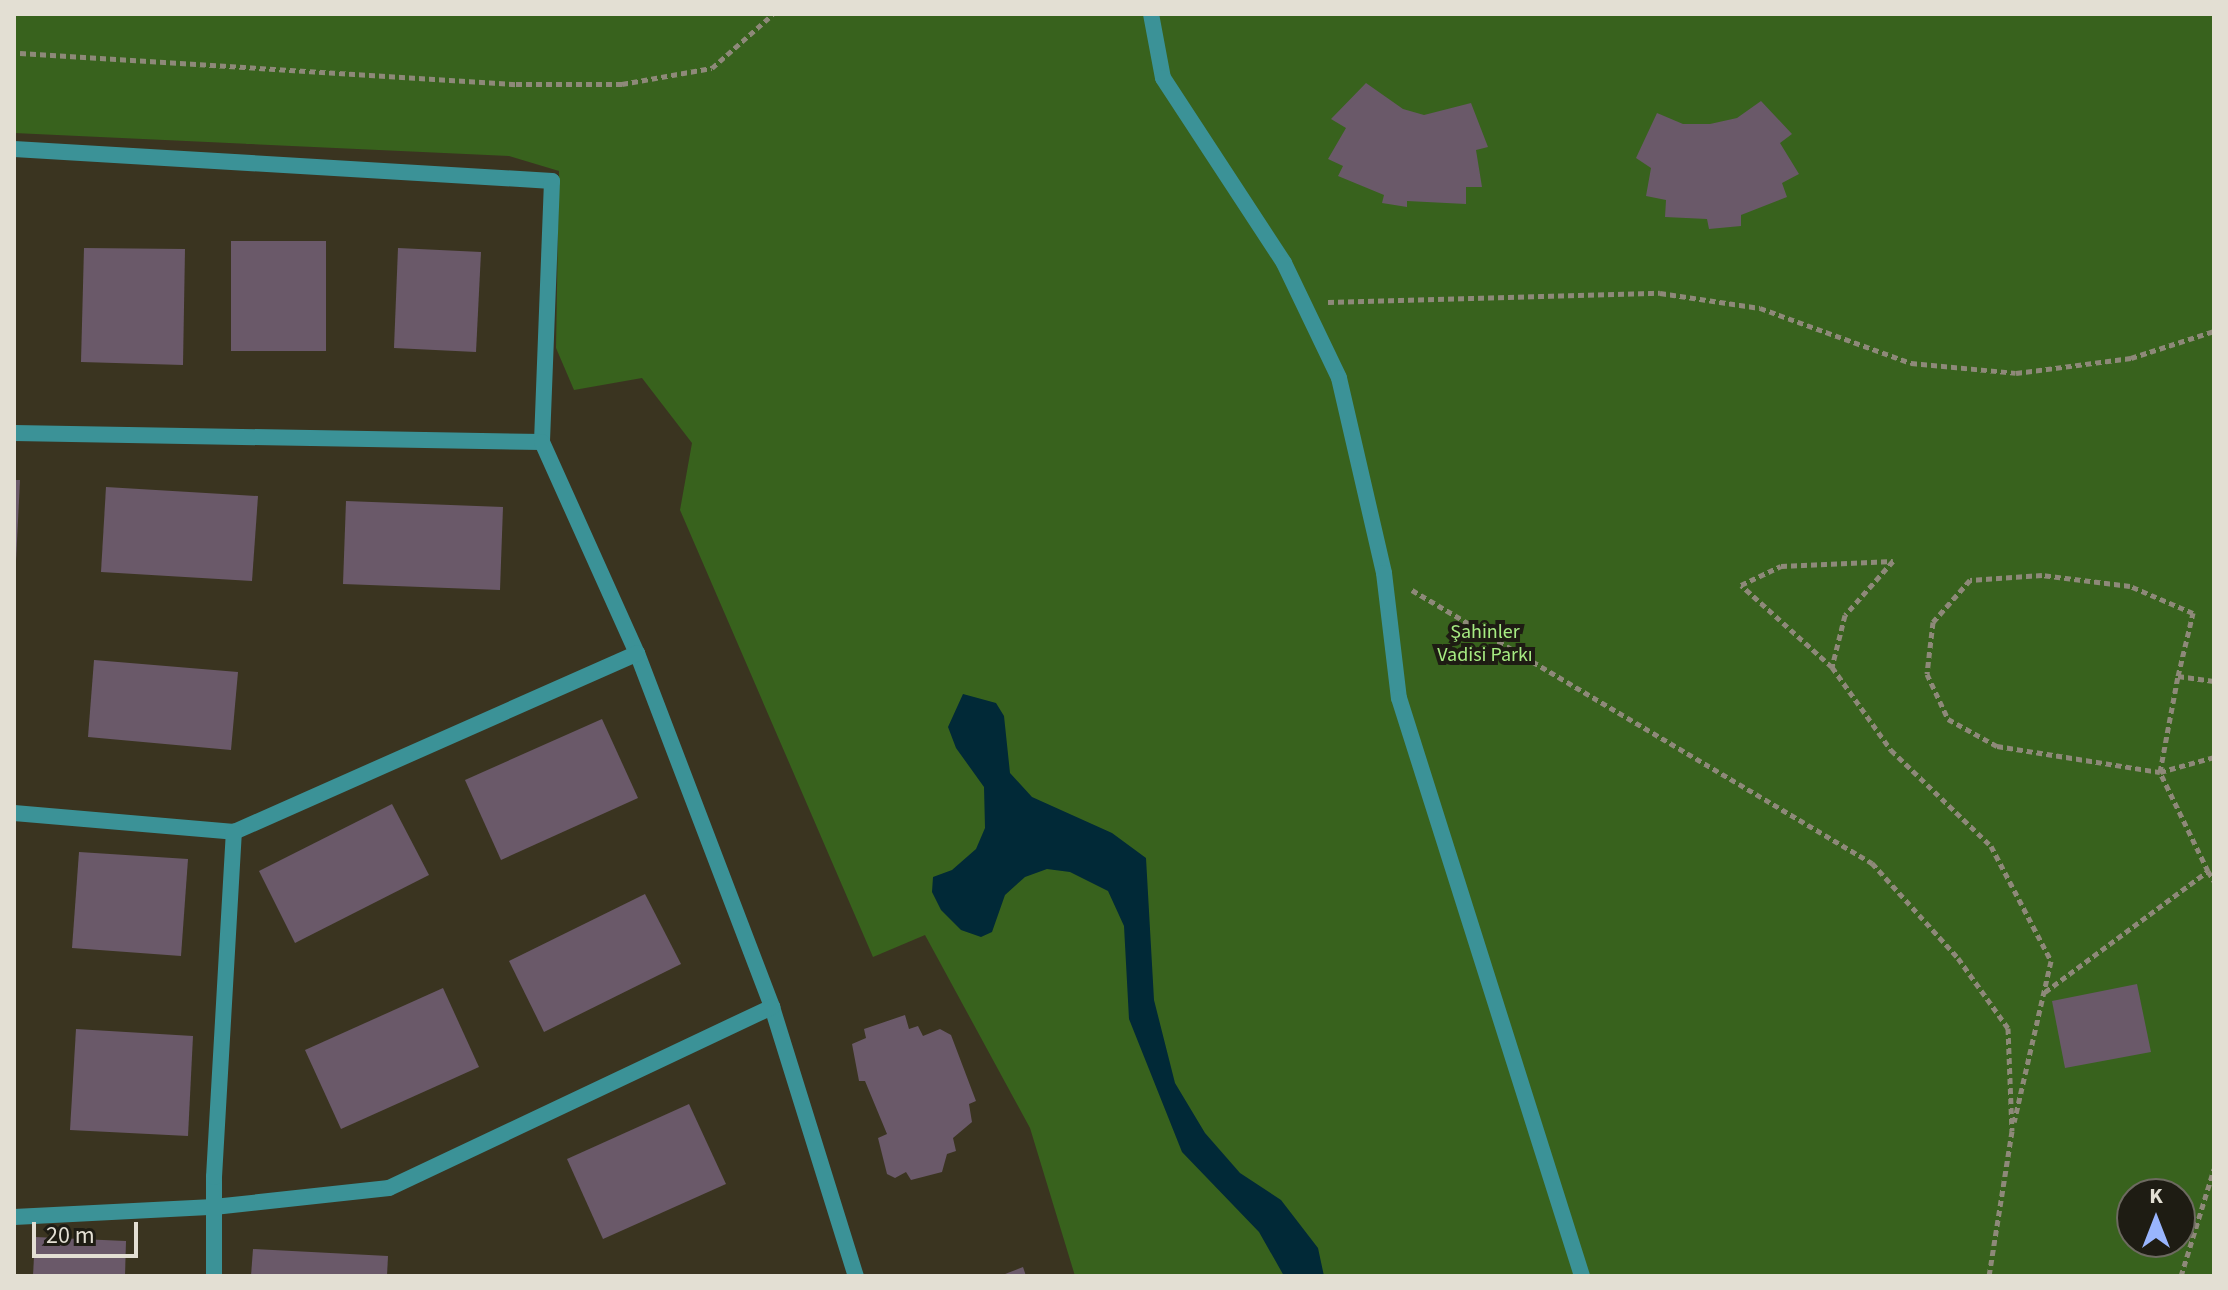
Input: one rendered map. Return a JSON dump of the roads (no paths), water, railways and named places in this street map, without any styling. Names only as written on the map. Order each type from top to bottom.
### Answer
[{"type":"street","points":[[1151,14],[1163,78],[1284,263],[1339,378],[1384,573],[1399,698],[1582,1276]]},
{"type":"street","points":[[14,149],[552,181],[542,442],[637,653],[772,1007],[856,1276]]},
{"type":"street","points":[[14,433],[542,442]]},
{"type":"street","points":[[14,813],[234,832],[637,653]]},
{"type":"street","points":[[214,1276],[214,1207],[234,832]]},
{"type":"street","points":[[14,1217],[214,1207],[389,1188],[772,1007]]},
{"type":"water","points":[[963,694],[996,703],[1004,716],[1010,773],[1032,797],[1112,833],[1146,858],[1154,1000],[1175,1083],[1205,1133],[1240,1173],[1281,1200],[1318,1248],[1324,1276],[1284,1276],[1259,1232],[1182,1152],[1129,1019],[1124,926],[1108,891],[1070,872],[1047,869],[1025,877],[1005,895],[992,932],[981,937],[961,930],[941,910],[932,892],[933,877],[952,870],[976,849],[985,828],[984,787],[956,748],[948,727]]},
{"type":"park label","name":"Şahinler Vadisi Parkı","points":[[1485,644]]}]
